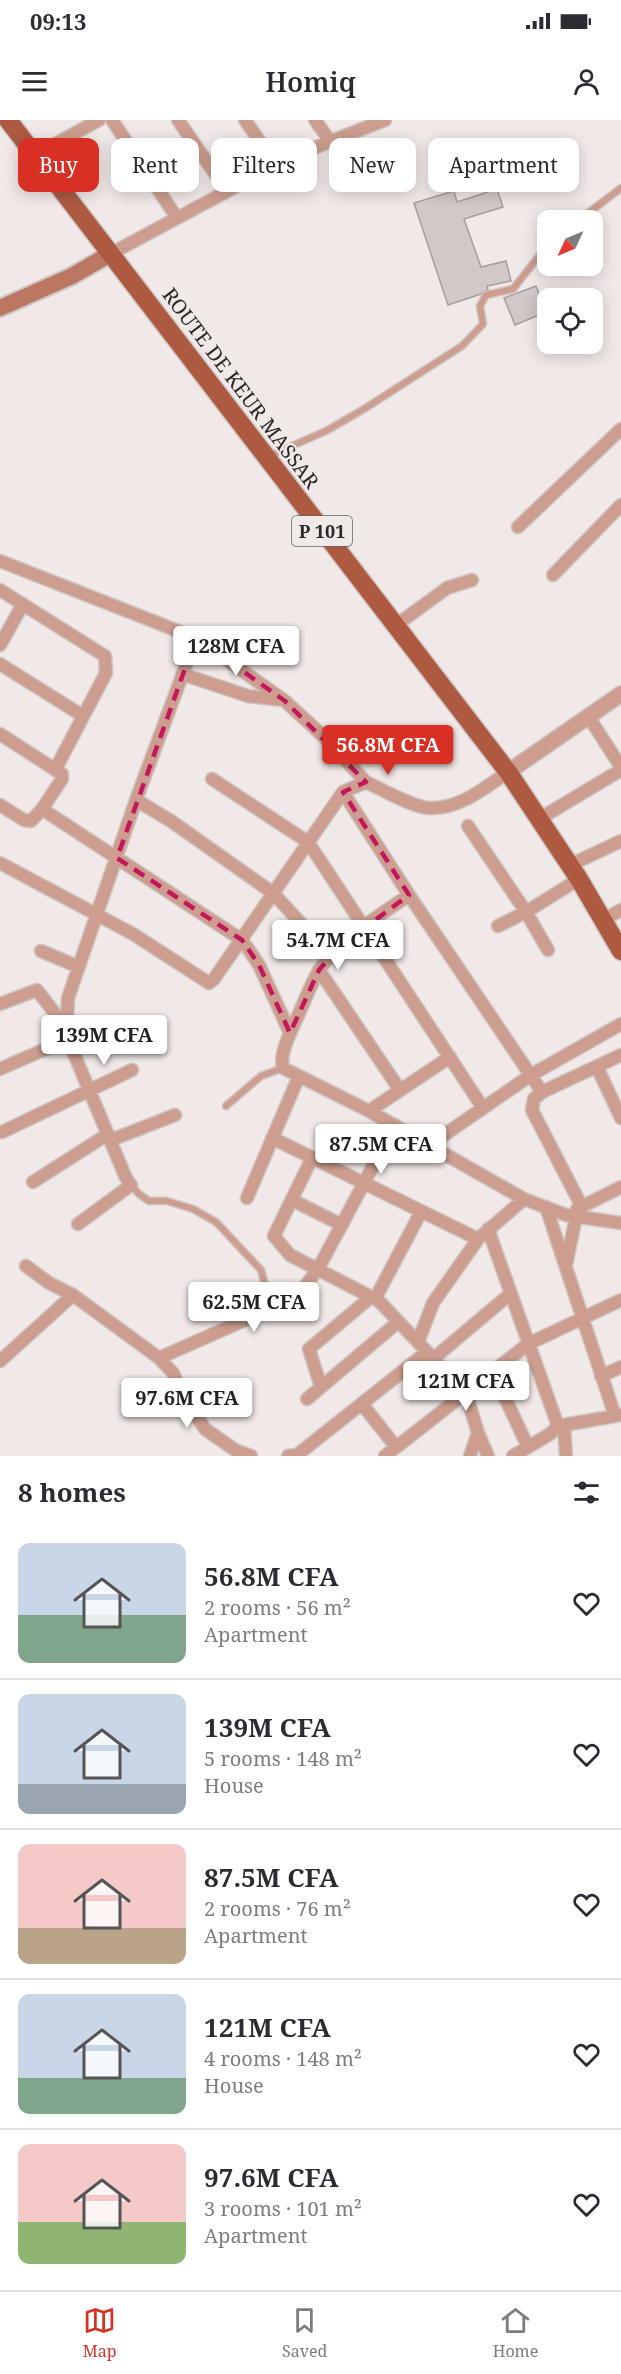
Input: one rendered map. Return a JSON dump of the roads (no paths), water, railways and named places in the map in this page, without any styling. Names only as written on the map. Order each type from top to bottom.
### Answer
[{"type":"main road","name":"ROUTE DE KEUR MASSAR","points":[[8,120],[22,138]]},
{"type":"main road","name":"ROUTE DE KEUR MASSAR","points":[[63,192],[508,772],[574,872],[621,951]]},
{"type":"main road","points":[[0,308],[72,276],[110,254]]},
{"type":"street","points":[[66,138],[99,120]]},
{"type":"street","points":[[112,120],[177,218]]},
{"type":"street","points":[[178,120],[211,168]]},
{"type":"street","points":[[245,120],[257,138]]},
{"type":"street","points":[[315,120],[329,140]]},
{"type":"street","points":[[338,138],[382,121]]},
{"type":"street","points":[[110,254],[225,192]]},
{"type":"street","points":[[518,527],[621,429]]},
{"type":"street","points":[[553,575],[621,506]]},
{"type":"street","points":[[0,561],[195,638],[285,700],[366,782],[428,808],[455,805],[482,790],[621,694]]},
{"type":"street","points":[[395,626],[447,588],[472,580]]},
{"type":"street","points":[[0,590],[105,656],[106,673],[55,770]]},
{"type":"street","points":[[0,645],[23,604]]},
{"type":"street","points":[[78,1224],[131,1185],[72,1049],[66,1043],[69,998],[96,914],[195,638]]},
{"type":"street","points":[[0,664],[83,716]]},
{"type":"street","points":[[182,674],[248,696],[285,700]]},
{"type":"street","points":[[539,819],[621,769],[588,716]]},
{"type":"street","points":[[0,734],[62,774],[62,779],[31,821],[0,805]]},
{"type":"street","points":[[213,779],[308,842],[483,1108]]},
{"type":"street","points":[[1,865],[133,934],[209,983],[242,940],[344,792],[366,782]]},
{"type":"street","points":[[344,792],[409,895],[542,1092]]},
{"type":"street","points":[[136,801],[171,821],[273,893],[331,956]]},
{"type":"street","points":[[42,809],[242,940],[259,965],[290,1033]]},
{"type":"street","points":[[468,826],[526,912],[548,950]]},
{"type":"street","points":[[498,926],[526,912],[574,872],[621,841]]},
{"type":"street","points":[[409,895],[340,946],[320,970],[290,1033],[281,1061],[284,1068],[431,1144],[524,1199],[546,1207],[621,1223]]},
{"type":"street","points":[[603,920],[621,910]]},
{"type":"street","points":[[41,951],[79,967]]},
{"type":"street","points":[[320,970],[400,1090]]},
{"type":"street","points":[[0,1004],[38,990],[67,1029]]},
{"type":"street","points":[[431,1144],[531,1075],[621,1024]]},
{"type":"street","points":[[0,1069],[57,1044],[66,1043]]},
{"type":"street","points":[[565,1268],[575,1213],[532,1110],[534,1099],[542,1092],[621,1055]]},
{"type":"street","points":[[369,1111],[450,1057]]},
{"type":"street","points":[[597,1067],[621,1118]]},
{"type":"street","points":[[2,1131],[132,1070]]},
{"type":"street","points":[[247,1198],[299,1076]]},
{"type":"street","points":[[33,1182],[109,1137],[175,1115]]},
{"type":"street","points":[[159,1358],[297,1297],[318,1269],[396,1125]]},
{"type":"street","points":[[272,1138],[478,1239]]},
{"type":"street","points":[[312,1158],[274,1236],[290,1255],[373,1298],[418,1342],[466,1393],[477,1432],[488,1456]]},
{"type":"street","points":[[575,1213],[621,1187]]},
{"type":"street","points":[[418,1342],[433,1304],[478,1239],[524,1199]]},
{"type":"street","points":[[292,1200],[342,1225]]},
{"type":"street","points":[[513,1456],[561,1425],[618,1416],[601,1376],[546,1207]]},
{"type":"street","points":[[321,1387],[309,1349],[373,1298],[421,1212]]},
{"type":"street","points":[[488,1229],[528,1344],[561,1425],[567,1456]]},
{"type":"street","points":[[26,1266],[49,1283],[73,1295],[159,1358],[173,1373],[183,1395],[205,1429],[235,1450],[251,1456]]},
{"type":"street","points":[[288,1456],[297,1455],[510,1294]]},
{"type":"street","points":[[0,1361],[73,1295]]},
{"type":"street","points":[[385,1456],[528,1344],[621,1300]]},
{"type":"street","points":[[307,1399],[398,1322]]},
{"type":"street","points":[[601,1376],[621,1367]]},
{"type":"street","points":[[493,1372],[528,1448]]},
{"type":"street","points":[[362,1404],[396,1448]]},
{"type":"street","points":[[470,1456],[477,1432]]},
{"type":"lane","points":[[592,210],[621,188]]},
{"type":"lane","points":[[265,457],[326,431],[462,346],[483,324],[480,306],[486,295],[513,289],[537,259]]},
{"type":"lane","points":[[226,1107],[261,1076],[284,1068]]},
{"type":"lane","points":[[131,1185],[149,1201],[167,1201],[193,1209],[216,1222],[261,1270],[271,1309]]}]
